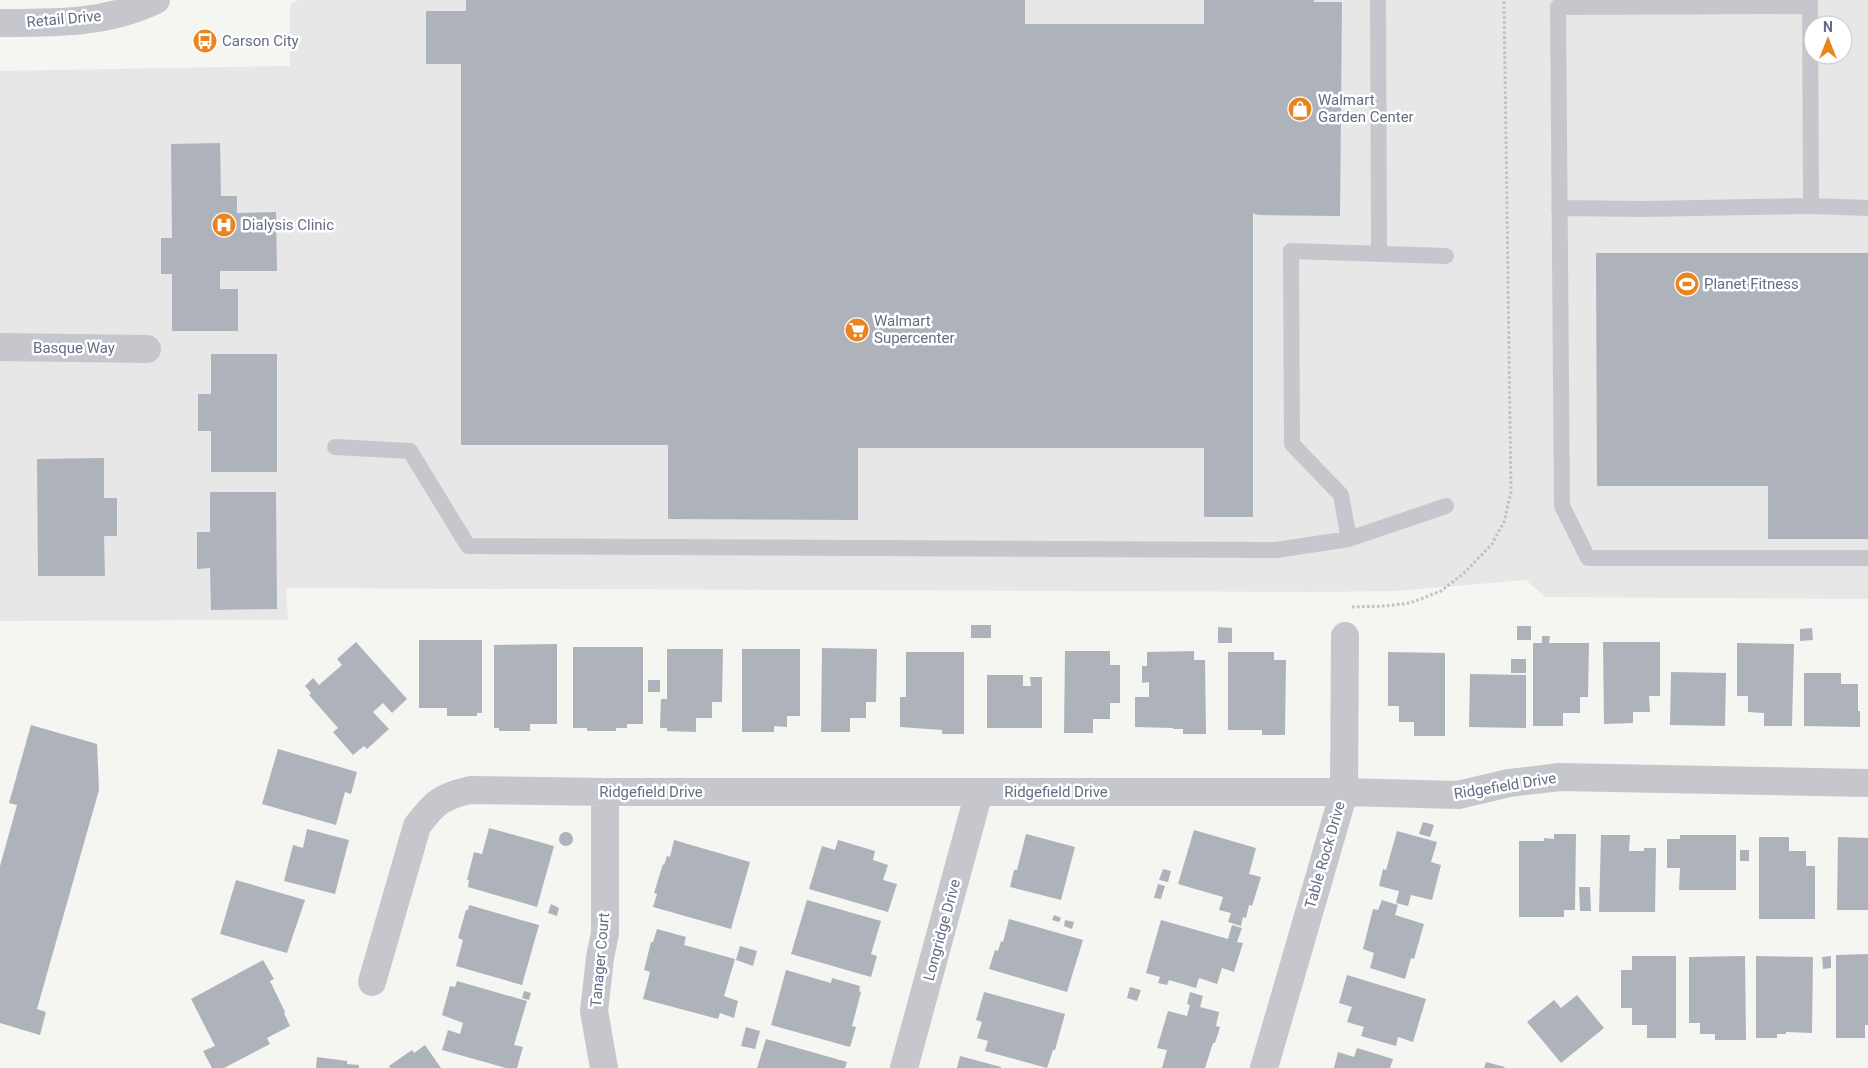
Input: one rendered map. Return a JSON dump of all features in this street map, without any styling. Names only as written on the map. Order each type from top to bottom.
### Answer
[{"type":"street","name":"Retail Drive","points":[[0,23],[53,23],[97,19],[156,0]]},
{"type":"street","name":"Basque Way","points":[[0,347],[147,349]]},
{"type":"street","name":"Table Rock Drive","points":[[1264,1068],[1344,792],[1345,636]]},
{"type":"street","name":"Ridgefield Drive","points":[[372,982],[418,826],[432,807],[449,795],[470,790],[604,792],[1344,792],[1458,795],[1509,783],[1560,777],[1868,783]]},
{"type":"street","name":"Tanager Court","points":[[604,792],[605,933],[594,1011],[604,1068]]},
{"type":"street","name":"Longridge Drive","points":[[904,1068],[979,792]]},
{"type":"lane","points":[[1378,0],[1379,253]]},
{"type":"lane","points":[[1811,206],[1810,3],[1558,7],[1562,506],[1588,558],[1868,558]]},
{"type":"lane","points":[[1560,208],[1653,209],[1811,206],[1868,208]]},
{"type":"lane","points":[[1349,538],[1341,495],[1292,444],[1291,251],[1446,256]]},
{"type":"lane","points":[[335,447],[410,451],[468,546],[1276,550],[1349,538],[1446,506]]},
{"type":"path","points":[[1345,636],[1344,607],[1410,603],[1442,591],[1463,574],[1492,544],[1504,522],[1510,492],[1504,0]]},
{"type":"shaded area","points":[[299,0],[1868,0],[1868,599],[1545,597],[1526,580],[1396,591],[1310,592],[286,588],[288,620],[0,621],[0,71],[290,66],[290,4]]},
{"type":"building","name":"Walmart Supercenter","points":[[466,0],[1025,0],[1025,24],[1204,24],[1204,0],[1314,0],[1314,2],[1342,2],[1340,216],[1258,215],[1253,213],[1253,517],[1204,517],[1204,448],[858,448],[858,520],[668,519],[668,445],[461,445],[461,64],[426,64],[426,11],[466,11]]},
{"type":"building","name":"Dialysis Clinic","points":[[220,143],[221,196],[237,196],[237,213],[276,212],[277,271],[220,271],[220,289],[238,289],[238,331],[172,331],[172,274],[161,274],[161,238],[172,238],[171,144]]},
{"type":"building","points":[[1596,253],[1868,253],[1868,539],[1768,539],[1768,486],[1597,486]]},
{"type":"building","points":[[211,354],[277,354],[277,472],[211,472],[211,431],[198,431],[198,394],[211,394]]},
{"type":"building","points":[[104,458],[104,498],[117,498],[117,536],[104,536],[105,576],[38,576],[37,459]]},
{"type":"building","points":[[210,492],[276,492],[277,609],[211,610],[210,568],[197,569],[197,532],[210,532]]},
{"type":"building","points":[[971,625],[991,625],[991,638],[971,638]]},
{"type":"building","points":[[1517,626],[1531,626],[1531,640],[1517,640]]},
{"type":"building","points":[[1218,627],[1232,628],[1232,643],[1218,643]]},
{"type":"building","points":[[1812,628],[1813,640],[1800,641],[1800,629]]},
{"type":"building","points":[[1542,636],[1550,636],[1549,643],[1589,643],[1588,697],[1580,697],[1580,713],[1563,713],[1563,726],[1533,726],[1533,643],[1542,643]]},
{"type":"building","points":[[419,640],[482,640],[482,713],[477,713],[477,716],[447,716],[447,708],[419,708]]},
{"type":"building","points":[[356,642],[407,699],[392,713],[383,703],[373,712],[389,729],[367,749],[364,746],[353,755],[333,732],[338,728],[309,695],[311,693],[305,686],[313,678],[319,685],[342,665],[337,659]]},
{"type":"building","points":[[1603,642],[1660,642],[1660,696],[1649,696],[1650,712],[1633,712],[1633,723],[1604,724]]},
{"type":"building","points":[[1737,643],[1794,644],[1792,726],[1764,726],[1764,713],[1748,712],[1748,696],[1737,696]]},
{"type":"building","points":[[557,644],[557,724],[530,724],[530,731],[499,731],[499,728],[494,728],[494,645]]},
{"type":"building","points":[[573,647],[643,647],[643,724],[627,724],[627,728],[616,728],[616,731],[587,731],[587,728],[573,728]]},
{"type":"building","points":[[822,648],[877,649],[876,702],[866,702],[866,718],[850,718],[850,732],[821,732]]},
{"type":"building","points":[[667,649],[723,649],[722,702],[712,702],[712,718],[696,718],[696,732],[667,731],[667,728],[660,728],[661,699],[667,699]]},
{"type":"building","points":[[742,649],[800,649],[800,716],[787,716],[787,727],[774,726],[774,732],[742,732]]},
{"type":"building","points":[[1065,651],[1110,651],[1110,665],[1120,665],[1120,703],[1110,703],[1110,719],[1093,719],[1093,733],[1064,733]]},
{"type":"building","points":[[1194,651],[1194,660],[1205,660],[1206,734],[1183,734],[1183,729],[1173,728],[1135,727],[1135,697],[1149,697],[1149,682],[1142,683],[1142,666],[1147,666],[1147,652]]},
{"type":"building","points":[[906,652],[964,652],[964,734],[942,734],[942,730],[900,727],[900,697],[906,697]]},
{"type":"building","points":[[1228,652],[1274,652],[1274,660],[1286,660],[1285,735],[1262,735],[1262,730],[1228,730]]},
{"type":"building","points":[[1388,652],[1445,653],[1445,736],[1414,736],[1414,722],[1399,722],[1399,706],[1388,706]]},
{"type":"building","points":[[1511,659],[1526,659],[1526,673],[1511,673]]},
{"type":"building","points":[[1671,672],[1726,673],[1725,726],[1670,725]]},
{"type":"building","points":[[1804,673],[1841,673],[1841,684],[1858,684],[1860,727],[1804,726]]},
{"type":"building","points":[[1470,674],[1526,675],[1526,728],[1469,727]]},
{"type":"building","points":[[987,675],[1023,675],[1023,686],[1031,686],[1030,677],[1042,677],[1042,728],[987,728]]},
{"type":"building","points":[[648,680],[660,680],[660,692],[648,692]]},
{"type":"building","points":[[31,725],[97,744],[99,790],[37,1009],[46,1012],[40,1035],[0,1023],[0,866],[17,805],[9,803]]},
{"type":"building","points":[[278,749],[357,772],[351,794],[345,792],[336,825],[262,804]]},
{"type":"building","points":[[1423,822],[1434,825],[1430,837],[1419,834]]},
{"type":"building","points":[[489,828],[554,846],[537,907],[468,887],[469,880],[467,880],[474,852],[482,854]]},
{"type":"building","points":[[307,829],[349,840],[335,894],[284,881],[293,845],[303,848]]},
{"type":"building","points":[[1194,830],[1256,848],[1249,874],[1261,877],[1252,906],[1249,905],[1246,918],[1243,917],[1241,926],[1228,922],[1231,913],[1219,910],[1223,897],[1178,884]]},
{"type":"building","points":[[1397,831],[1437,842],[1431,862],[1441,865],[1432,900],[1411,895],[1408,906],[1396,903],[1399,891],[1379,886],[1383,869],[1386,870]]},
{"type":"building","points":[[566,832],[571,834],[573,839],[571,844],[566,846],[561,844],[559,839],[561,834]]},
{"type":"building","points":[[1026,834],[1075,847],[1061,900],[1010,887],[1014,870],[1017,870]]},
{"type":"building","points":[[1554,834],[1576,834],[1575,910],[1564,910],[1564,917],[1519,917],[1519,841],[1544,841],[1544,838],[1554,839]]},
{"type":"building","points":[[1601,835],[1630,835],[1629,851],[1644,851],[1644,848],[1656,848],[1655,912],[1599,912]]},
{"type":"building","points":[[1680,835],[1736,835],[1736,890],[1679,890],[1680,868],[1667,868],[1667,839],[1680,839]]},
{"type":"building","points":[[1759,837],[1789,837],[1789,851],[1806,851],[1806,866],[1815,866],[1815,919],[1759,919]]},
{"type":"building","points":[[1838,837],[1868,838],[1868,910],[1837,910]]},
{"type":"building","points":[[674,840],[750,862],[731,929],[653,907],[657,894],[654,893],[663,864],[667,856],[670,857]]},
{"type":"building","points":[[838,840],[875,851],[873,860],[888,865],[883,880],[897,884],[888,912],[809,889],[822,846],[835,850]]},
{"type":"building","points":[[1740,850],[1749,850],[1749,861],[1740,861]]},
{"type":"building","points":[[1163,869],[1171,871],[1168,882],[1159,880]]},
{"type":"building","points":[[236,880],[305,900],[287,953],[220,934]]},
{"type":"building","points":[[1158,884],[1165,886],[1161,899],[1154,898]]},
{"type":"building","points":[[1579,887],[1590,887],[1591,911],[1580,911]]},
{"type":"building","points":[[807,900],[881,921],[871,954],[877,956],[871,977],[791,954]]},
{"type":"building","points":[[1382,900],[1398,905],[1395,915],[1424,924],[1414,959],[1411,958],[1405,979],[1370,968],[1374,953],[1363,949],[1373,909],[1378,910]]},
{"type":"building","points":[[551,904],[559,908],[557,916],[548,913]]},
{"type":"building","points":[[469,905],[539,925],[522,985],[456,966],[463,940],[458,938]]},
{"type":"building","points":[[1054,915],[1061,918],[1059,922],[1052,920]]},
{"type":"building","points":[[1009,919],[1083,940],[1067,992],[989,969],[995,950],[998,951],[1001,941],[1003,942]]},
{"type":"building","points":[[1065,920],[1074,922],[1072,929],[1064,926]]},
{"type":"building","points":[[1161,920],[1228,939],[1232,925],[1242,928],[1237,942],[1243,943],[1234,972],[1222,968],[1217,984],[1199,978],[1196,988],[1169,980],[1167,985],[1158,983],[1160,977],[1146,973]]},
{"type":"building","points":[[657,929],[686,937],[684,945],[735,959],[724,996],[738,1001],[734,1018],[720,1013],[718,1019],[643,999],[650,972],[644,970],[651,942],[653,942]]},
{"type":"building","points":[[740,946],[757,951],[753,966],[736,960]]},
{"type":"building","points":[[1868,954],[1868,1025],[1865,1025],[1865,1038],[1836,1038],[1836,955]]},
{"type":"building","points":[[1632,956],[1676,956],[1676,1038],[1647,1038],[1647,1025],[1632,1025],[1632,1008],[1621,1008],[1621,970],[1632,970]]},
{"type":"building","points":[[1745,956],[1746,1040],[1715,1040],[1715,1034],[1700,1034],[1700,1023],[1689,1023],[1689,957]]},
{"type":"building","points":[[1756,956],[1813,957],[1812,1033],[1786,1032],[1786,1034],[1777,1034],[1777,1038],[1756,1038]]},
{"type":"building","points":[[1831,956],[1831,968],[1823,969],[1822,957]]},
{"type":"building","points":[[263,960],[274,979],[270,981],[290,1026],[267,1038],[270,1044],[224,1068],[212,1068],[203,1051],[215,1046],[191,999]]},
{"type":"building","points":[[786,970],[831,983],[832,978],[860,986],[859,991],[861,992],[852,1026],[856,1027],[850,1047],[771,1025]]},
{"type":"building","points":[[1347,975],[1426,999],[1413,1042],[1398,1037],[1396,1046],[1361,1036],[1364,1027],[1347,1022],[1352,1007],[1339,1003]]},
{"type":"building","points":[[457,981],[527,1001],[514,1045],[523,1047],[517,1068],[506,1068],[442,1050],[448,1030],[460,1034],[463,1023],[442,1015],[450,986],[455,987]]},
{"type":"building","points":[[1130,987],[1141,990],[1137,1001],[1127,998]]},
{"type":"building","points":[[524,991],[531,993],[529,1000],[522,998]]},
{"type":"building","points":[[984,992],[1065,1014],[1055,1050],[1053,1050],[1047,1068],[985,1051],[988,1041],[977,1038],[982,1022],[976,1020]]},
{"type":"building","points":[[1190,992],[1203,996],[1200,1007],[1219,1012],[1216,1026],[1220,1027],[1215,1043],[1213,1043],[1205,1068],[1162,1068],[1167,1050],[1157,1048],[1168,1011],[1187,1016],[1190,1005],[1187,1004]]},
{"type":"building","points":[[1577,995],[1604,1028],[1561,1063],[1527,1022],[1554,1000],[1561,1008]]},
{"type":"building","points":[[746,1027],[760,1031],[755,1049],[741,1046]]},
{"type":"building","points":[[766,1039],[847,1062],[845,1068],[757,1068]]},
{"type":"building","points":[[425,1045],[441,1068],[390,1068],[389,1066],[412,1050],[414,1053]]},
{"type":"building","points":[[1357,1048],[1393,1059],[1390,1068],[1334,1068],[1338,1052],[1354,1057]]},
{"type":"building","points":[[960,1056],[1001,1067],[1001,1068],[957,1068]]},
{"type":"building","points":[[317,1057],[347,1061],[347,1064],[359,1065],[359,1068],[316,1068]]},
{"type":"building","points":[[1486,1062],[1505,1067],[1484,1068]]},
{"type":"place","name":"Carson City","points":[[205,41]]},
{"type":"place","name":"Walmart Garden Center","points":[[1300,109]]},
{"type":"place","name":"Dialysis Clinic","points":[[224,225]]},
{"type":"place","name":"Planet Fitness","points":[[1687,284]]},
{"type":"place","name":"Walmart Supercenter","points":[[857,330]]}]
